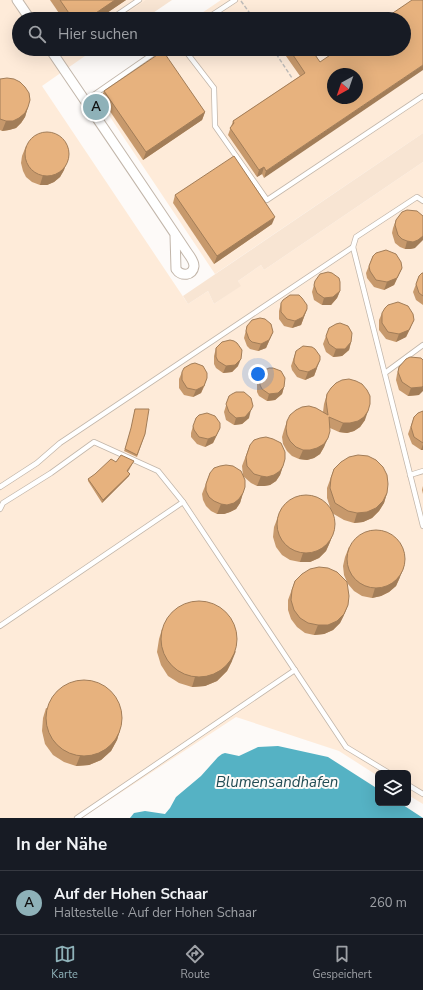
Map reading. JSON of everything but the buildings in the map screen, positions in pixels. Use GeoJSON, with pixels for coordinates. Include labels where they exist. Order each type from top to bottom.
{"type":"FeatureCollection","features":[{"type":"Feature","properties":{"kind":"street"},"geometry":{"type":"LineString","coordinates":[[17,0],[25,12]]}},
{"type":"Feature","properties":{"kind":"street"},"geometry":{"type":"LineString","coordinates":[[55,56],[175,235]]}},
{"type":"Feature","properties":{"kind":"lane"},"geometry":{"type":"LineString","coordinates":[[121,12],[139,0]]}},
{"type":"Feature","properties":{"kind":"lane"},"geometry":{"type":"LineString","coordinates":[[217,12],[235,0]]}},
{"type":"Feature","properties":{"kind":"lane"},"geometry":{"type":"LineString","coordinates":[[85,101],[150,56]]}},
{"type":"Feature","properties":{"kind":"lane"},"geometry":{"type":"LineString","coordinates":[[189,56],[214,88],[215,126],[267,200],[423,96]]}},
{"type":"Feature","properties":{"kind":"lane"},"geometry":{"type":"LineString","coordinates":[[423,201],[417,197],[356,238],[353,246],[423,526]]}},
{"type":"Feature","properties":{"kind":"lane"},"geometry":{"type":"LineString","coordinates":[[0,487],[37,463],[60,442],[353,246]]}},
{"type":"Feature","properties":{"kind":"lane"},"geometry":{"type":"LineString","coordinates":[[385,373],[423,345]]}},
{"type":"Feature","properties":{"kind":"lane"},"geometry":{"type":"LineString","coordinates":[[0,509],[3,503],[8,499],[51,473],[94,442],[158,471],[183,502],[346,747],[384,770]]}},
{"type":"Feature","properties":{"kind":"lane"},"geometry":{"type":"LineString","coordinates":[[410,475],[423,471]]}},
{"type":"Feature","properties":{"kind":"lane"},"geometry":{"type":"LineString","coordinates":[[0,626],[183,502]]}},
{"type":"Feature","properties":{"kind":"lane"},"geometry":{"type":"LineString","coordinates":[[78,818],[295,670]]}},
{"type":"Feature","properties":{"kind":"lane"},"geometry":{"type":"LineString","coordinates":[[411,787],[423,794]]}},
{"type":"Feature","properties":{"kind":"path"},"geometry":{"type":"LineString","coordinates":[[240,0],[249,12]]}},
{"type":"Feature","properties":{"kind":"path"},"geometry":{"type":"LineString","coordinates":[[278,56],[292,78]]}},
{"type":"Feature","properties":{"kind":"shaded area"},"geometry":{"type":"Polygon","coordinates":[[[0,0],[164,0],[147,12],[12,12],[12,56],[85,56],[42,86],[188,304],[208,291],[214,304],[240,286],[238,281],[261,265],[264,270],[423,162],[423,804],[411,797],[411,770],[375,770],[375,774],[339,751],[236,717],[82,818],[0,818],[0,0]]]}},
{"type":"Feature","properties":{"kind":"shaded area"},"geometry":{"type":"Polygon","coordinates":[[[146,0],[172,0],[154,12],[128,12],[146,0]]]}},
{"type":"Feature","properties":{"kind":"shaded area"},"geometry":{"type":"Polygon","coordinates":[[[221,0],[423,0],[423,133],[215,274],[98,99],[160,56],[411,56],[411,12],[203,12],[221,0]]]}},
{"type":"Feature","properties":{"kind":"shaded area"},"geometry":{"type":"Polygon","coordinates":[[[423,133],[423,162],[264,270],[261,265],[238,281],[241,286],[214,304],[208,291],[188,304],[183,296],[423,133]]]}},
{"type":"Feature","properties":{"kind":"water","name":"Blumensandhafen"},"geometry":{"type":"Polygon","coordinates":[[[278,746],[328,757],[375,787],[375,806],[405,806],[423,818],[130,818],[134,813],[145,811],[165,814],[176,797],[201,776],[222,754],[225,753],[239,756],[258,747],[278,746]]]}},
{"type":"Feature","properties":{"kind":"place","name":"Auf der Hohen Schaar"},"geometry":{"type":"Point","coordinates":[96,107]}}]}
